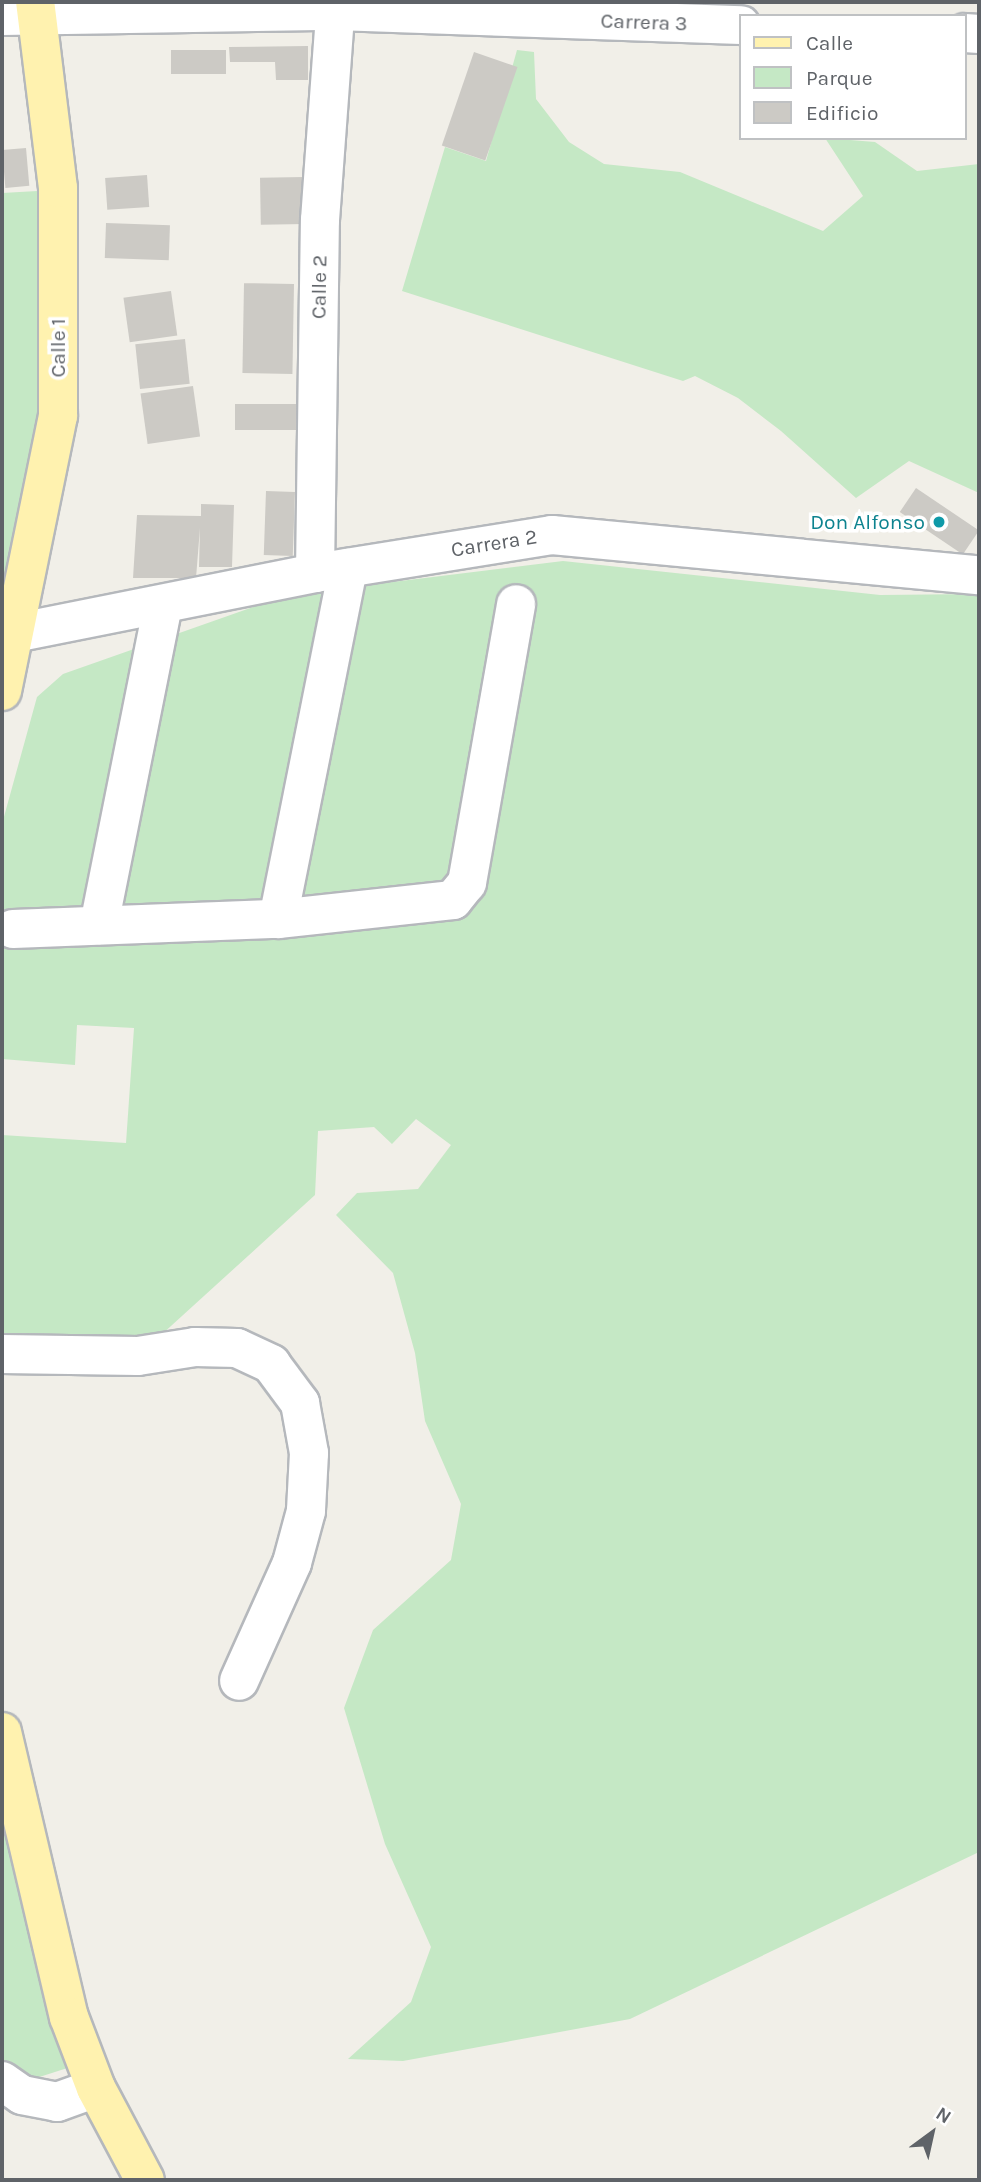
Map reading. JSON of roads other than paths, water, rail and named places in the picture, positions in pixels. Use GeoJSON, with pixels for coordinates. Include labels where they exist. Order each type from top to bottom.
{"type":"FeatureCollection","features":[{"type":"Feature","properties":{"kind":"main road","name":"Calle 1"},"geometry":{"type":"LineString","coordinates":[[2,691],[58,416],[58,188],[25,12]]}},
{"type":"Feature","properties":{"kind":"main road"},"geometry":{"type":"LineString","coordinates":[[2,1732],[69,2017],[96,2088],[145,2180]]}},
{"type":"Feature","properties":{"kind":"street","name":"Carrera 3"},"geometry":{"type":"LineString","coordinates":[[25,12],[336,7],[740,25]]}},
{"type":"Feature","properties":{"kind":"street","name":"Calle 2"},"geometry":{"type":"LineString","coordinates":[[278,919],[332,571],[320,220],[336,7]]}},
{"type":"Feature","properties":{"kind":"street","name":"Carrera 2"},"geometry":{"type":"LineString","coordinates":[[15,633],[332,571],[552,535],[979,575]]}},
{"type":"Feature","properties":{"kind":"street"},"geometry":{"type":"LineString","coordinates":[[13,929],[278,919],[435,905],[453,900],[467,883],[516,604]]}},
{"type":"Feature","properties":{"kind":"street"},"geometry":{"type":"LineString","coordinates":[[99,925],[163,606]]}},
{"type":"Feature","properties":{"kind":"street"},"geometry":{"type":"LineString","coordinates":[[2,1354],[138,1356],[195,1347],[237,1348],[271,1364],[300,1403],[309,1453],[306,1511],[292,1563],[239,1681]]}},
{"type":"Feature","properties":{"kind":"street"},"geometry":{"type":"LineString","coordinates":[[2,2081],[22,2095],[57,2102],[96,2088]]}},
{"type":"Feature","properties":{"kind":"place","name":"Don Alfonso"},"geometry":{"type":"Point","coordinates":[939,522]}}]}
